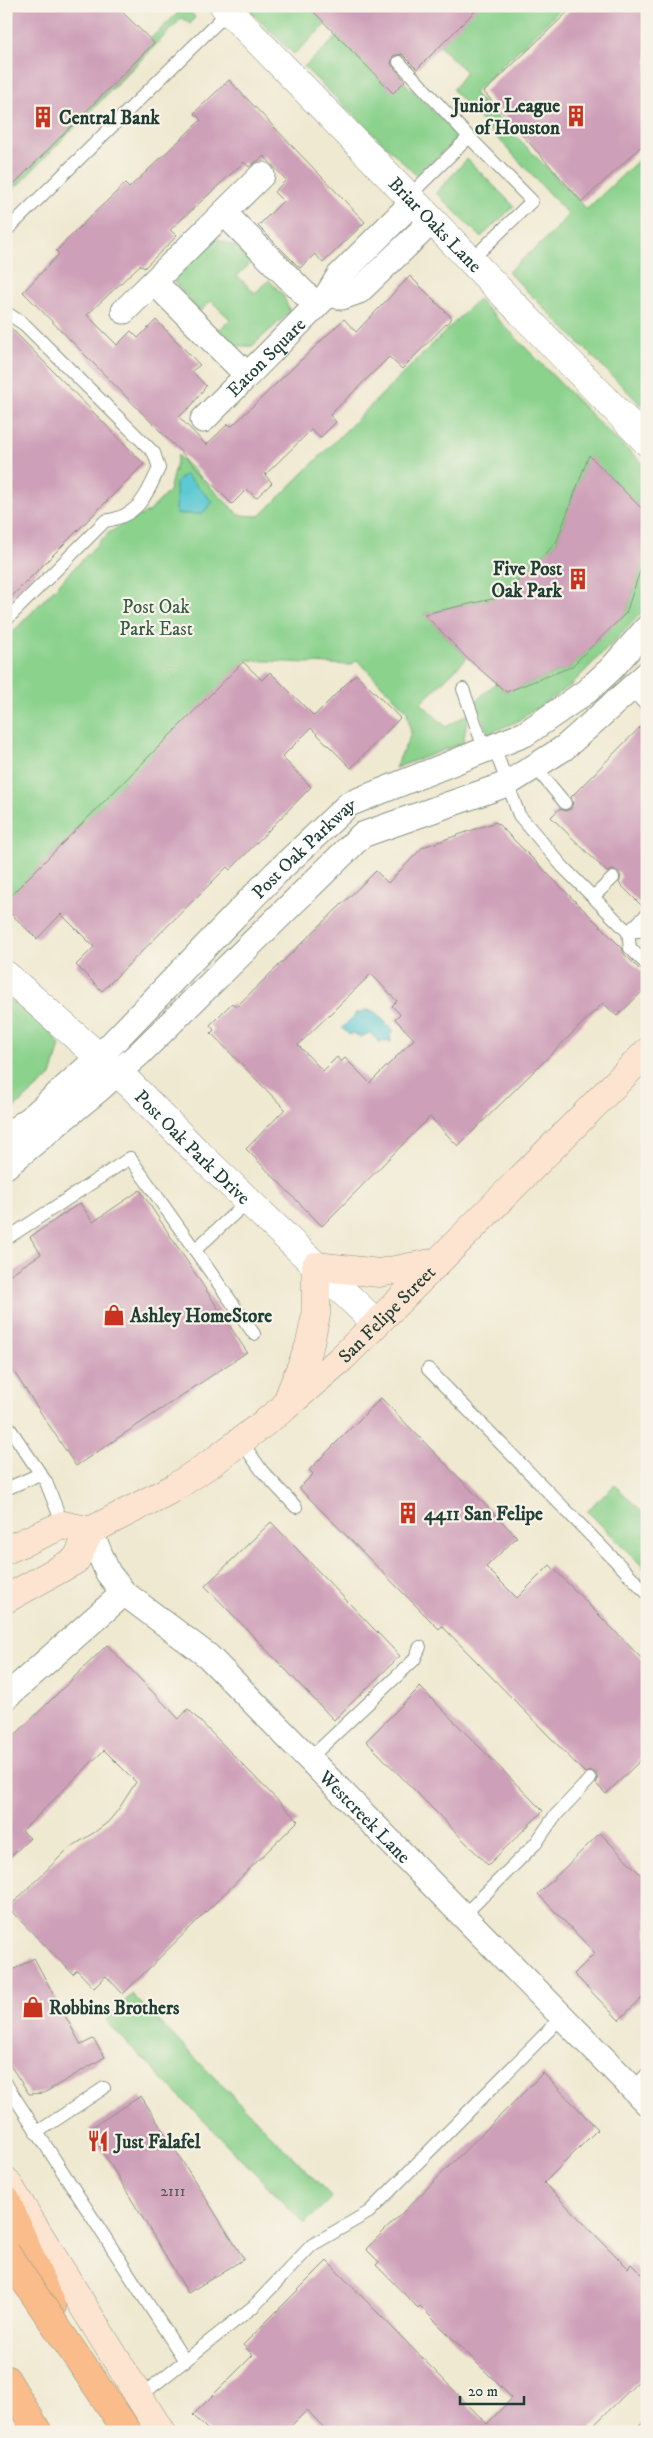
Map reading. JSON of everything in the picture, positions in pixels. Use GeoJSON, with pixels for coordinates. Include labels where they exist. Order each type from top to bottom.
{"type":"FeatureCollection","features":[{"type":"Feature","properties":{"kind":"highway"},"geometry":{"type":"LineString","coordinates":[[6,2200],[58,2323],[115,2432]]}},
{"type":"Feature","properties":{"kind":"highway"},"geometry":{"type":"LineString","coordinates":[[6,2253],[128,2432]]}},
{"type":"Feature","properties":{"kind":"highway"},"geometry":{"type":"LineString","coordinates":[[6,2380],[38,2432]]}},
{"type":"Feature","properties":{"kind":"main road","name":"San Felipe Street"},"geometry":{"type":"LineString","coordinates":[[90,1531],[172,1489],[241,1441],[285,1407],[342,1358],[375,1322],[647,1052]]}},
{"type":"Feature","properties":{"kind":"main road"},"geometry":{"type":"LineString","coordinates":[[285,1407],[309,1347],[316,1315],[316,1266],[379,1273],[437,1262]]}},
{"type":"Feature","properties":{"kind":"main road"},"geometry":{"type":"LineString","coordinates":[[6,1550],[63,1525],[90,1531],[76,1560],[6,1599]]}},
{"type":"Feature","properties":{"kind":"main road"},"geometry":{"type":"LineString","coordinates":[[6,2181],[161,2432]]}},
{"type":"Feature","properties":{"kind":"street","name":"Briar Oaks Lane"},"geometry":{"type":"LineString","coordinates":[[226,9],[647,442]]}},
{"type":"Feature","properties":{"kind":"street"},"geometry":{"type":"LineString","coordinates":[[124,311],[262,175]]}},
{"type":"Feature","properties":{"kind":"street","name":"Eaton Square"},"geometry":{"type":"LineString","coordinates":[[203,420],[322,300],[339,276],[418,207]]}},
{"type":"Feature","properties":{"kind":"street"},"geometry":{"type":"LineString","coordinates":[[224,213],[322,300]]}},
{"type":"Feature","properties":{"kind":"street"},"geometry":{"type":"LineString","coordinates":[[154,282],[247,375]]}},
{"type":"Feature","properties":{"kind":"street","name":"Post Oak Parkway"},"geometry":{"type":"LineString","coordinates":[[6,1136],[108,1064],[276,873],[349,804],[525,734],[587,691],[612,668],[647,628]]}},
{"type":"Feature","properties":{"kind":"street","name":"Post Oak Parkway"},"geometry":{"type":"LineString","coordinates":[[6,1166],[108,1064],[362,835],[507,784],[564,748],[641,690]]}},
{"type":"Feature","properties":{"kind":"street","name":"Post Oak Park Drive"},"geometry":{"type":"LineString","coordinates":[[6,975],[108,1064],[375,1322]]}},
{"type":"Feature","properties":{"kind":"street","name":"Westcreek Lane"},"geometry":{"type":"LineString","coordinates":[[90,1531],[108,1573],[124,1592],[208,1656],[562,2017],[642,2088]]}},
{"type":"Feature","properties":{"kind":"street"},"geometry":{"type":"LineString","coordinates":[[6,1697],[124,1592]]}},
{"type":"Feature","properties":{"kind":"lane"},"geometry":{"type":"LineString","coordinates":[[6,231],[226,9]]}},
{"type":"Feature","properties":{"kind":"lane"},"geometry":{"type":"LineString","coordinates":[[399,62],[532,201],[470,261]]}},
{"type":"Feature","properties":{"kind":"lane"},"geometry":{"type":"LineString","coordinates":[[418,207],[469,137]]}},
{"type":"Feature","properties":{"kind":"lane"},"geometry":{"type":"LineString","coordinates":[[6,316],[10,314],[46,345],[154,453],[159,468],[148,494],[134,509],[124,518],[105,521],[6,620]]}},
{"type":"Feature","properties":{"kind":"lane"},"geometry":{"type":"LineString","coordinates":[[463,688],[489,749],[507,784],[519,815],[564,867],[628,932],[630,948],[647,965]]}},
{"type":"Feature","properties":{"kind":"lane"},"geometry":{"type":"LineString","coordinates":[[535,767],[565,803]]}},
{"type":"Feature","properties":{"kind":"lane"},"geometry":{"type":"LineString","coordinates":[[593,897],[613,878]]}},
{"type":"Feature","properties":{"kind":"lane"},"geometry":{"type":"LineString","coordinates":[[628,932],[647,914]]}},
{"type":"Feature","properties":{"kind":"lane"},"geometry":{"type":"LineString","coordinates":[[628,932],[647,930]]}},
{"type":"Feature","properties":{"kind":"lane"},"geometry":{"type":"LineString","coordinates":[[6,1240],[130,1158],[254,1334]]}},
{"type":"Feature","properties":{"kind":"lane"},"geometry":{"type":"LineString","coordinates":[[195,1250],[248,1201]]}},
{"type":"Feature","properties":{"kind":"lane"},"geometry":{"type":"LineString","coordinates":[[428,1369],[647,1593]]}},
{"type":"Feature","properties":{"kind":"lane"},"geometry":{"type":"LineString","coordinates":[[6,1423],[40,1474],[63,1525]]}},
{"type":"Feature","properties":{"kind":"lane"},"geometry":{"type":"LineString","coordinates":[[241,1441],[262,1471],[296,1507]]}},
{"type":"Feature","properties":{"kind":"lane"},"geometry":{"type":"LineString","coordinates":[[6,1489],[40,1474]]}},
{"type":"Feature","properties":{"kind":"lane"},"geometry":{"type":"LineString","coordinates":[[309,1759],[414,1660],[420,1646]]}},
{"type":"Feature","properties":{"kind":"lane"},"geometry":{"type":"LineString","coordinates":[[463,1916],[536,1843],[554,1817],[590,1779]]}},
{"type":"Feature","properties":{"kind":"lane"},"geometry":{"type":"LineString","coordinates":[[139,2397],[254,2306],[312,2245],[368,2212],[562,2017]]}},
{"type":"Feature","properties":{"kind":"lane"},"geometry":{"type":"LineString","coordinates":[[6,2084],[185,2361]]}},
{"type":"Feature","properties":{"kind":"lane"},"geometry":{"type":"LineString","coordinates":[[36,2133],[104,2088]]}},
{"type":"Feature","properties":{"kind":"lane"},"geometry":{"type":"LineString","coordinates":[[642,2432],[647,2427]]}},
{"type":"Feature","properties":{"kind":"green space"},"geometry":{"type":"Polygon","coordinates":[[[172,6],[185,6],[195,17],[190,24],[182,18],[6,197],[6,192],[153,43],[150,39],[178,13],[172,6]]]}},
{"type":"Feature","properties":{"kind":"green space"},"geometry":{"type":"Polygon","coordinates":[[[244,6],[308,6],[326,24],[294,54],[244,6]]]}},
{"type":"Feature","properties":{"kind":"green space"},"geometry":{"type":"Polygon","coordinates":[[[462,6],[564,6],[474,93],[587,209],[647,152],[647,411],[508,272],[554,232],[568,214],[453,90],[466,72],[430,37],[462,6]]]}},
{"type":"Feature","properties":{"kind":"green space"},"geometry":{"type":"Polygon","coordinates":[[[338,36],[393,92],[404,82],[459,137],[417,176],[304,67],[338,36]]]}},
{"type":"Feature","properties":{"kind":"green space"},"geometry":{"type":"Polygon","coordinates":[[[467,159],[514,206],[481,237],[436,193],[467,159]]]}},
{"type":"Feature","properties":{"kind":"green space"},"geometry":{"type":"Polygon","coordinates":[[[215,238],[234,246],[252,262],[237,276],[255,293],[269,280],[283,295],[290,312],[252,346],[232,346],[218,331],[230,319],[211,301],[199,312],[174,282],[186,262],[215,238]]]}},
{"type":"Feature","properties":{"kind":"green space","name":"Post Oak Park East"},"geometry":{"type":"Polygon","coordinates":[[[478,299],[612,436],[647,467],[647,514],[589,456],[556,543],[501,597],[424,614],[467,658],[421,703],[446,727],[468,714],[463,743],[395,768],[411,734],[407,711],[357,660],[351,665],[247,660],[6,900],[6,639],[107,534],[128,521],[149,512],[169,491],[178,455],[239,515],[260,516],[478,299]]]}},
{"type":"Feature","properties":{"kind":"green space"},"geometry":{"type":"Polygon","coordinates":[[[647,550],[647,608],[570,686],[516,722],[488,734],[476,701],[496,683],[506,692],[571,667],[626,613],[647,550]]]}},
{"type":"Feature","properties":{"kind":"green space"},"geometry":{"type":"Polygon","coordinates":[[[6,997],[48,1029],[60,1046],[51,1076],[6,1115],[6,997]]]}},
{"type":"Feature","properties":{"kind":"green space"},"geometry":{"type":"Polygon","coordinates":[[[615,1485],[647,1517],[647,1571],[587,1511],[615,1485]]]}},
{"type":"Feature","properties":{"kind":"green space"},"geometry":{"type":"Polygon","coordinates":[[[132,1994],[332,2197],[305,2224],[106,2021],[132,1994]]]}},
{"type":"Feature","properties":{"kind":"water"},"geometry":{"type":"Polygon","coordinates":[[[185,474],[213,502],[202,514],[176,514],[176,482],[185,474]]]}},
{"type":"Feature","properties":{"kind":"water"},"geometry":{"type":"Polygon","coordinates":[[[367,1010],[375,1012],[394,1031],[390,1035],[391,1042],[384,1041],[381,1044],[370,1033],[360,1037],[352,1033],[349,1035],[342,1028],[358,1012],[367,1010]]]}},
{"type":"Feature","properties":{"kind":"building","name":"Central Bank"},"geometry":{"type":"Polygon","coordinates":[[[6,6],[116,6],[154,43],[6,192],[6,6]]]}},
{"type":"Feature","properties":{"kind":"building"},"geometry":{"type":"Polygon","coordinates":[[[308,6],[480,6],[417,69],[402,54],[393,56],[391,64],[405,81],[393,93],[308,6]]]}},
{"type":"Feature","properties":{"kind":"building","name":"Junior League of Houston"},"geometry":{"type":"Polygon","coordinates":[[[574,6],[647,6],[647,141],[582,202],[484,92],[574,6]]]}},
{"type":"Feature","properties":{"kind":"building"},"geometry":{"type":"Polygon","coordinates":[[[229,80],[365,222],[323,263],[315,254],[300,268],[258,226],[283,201],[274,192],[286,180],[264,156],[249,167],[244,162],[170,230],[177,236],[144,268],[140,265],[87,315],[117,345],[131,331],[138,338],[156,320],[200,365],[192,371],[206,386],[192,405],[179,417],[206,445],[228,424],[232,426],[344,319],[356,332],[410,276],[452,318],[402,369],[389,357],[330,415],[336,422],[320,438],[311,430],[265,475],[272,483],[256,498],[247,489],[232,504],[23,292],[59,254],[56,251],[89,218],[125,184],[129,188],[201,120],[194,113],[229,80]]]}},
{"type":"Feature","properties":{"kind":"building"},"geometry":{"type":"Polygon","coordinates":[[[6,323],[144,464],[6,602],[6,323]]]}},
{"type":"Feature","properties":{"kind":"building","name":"Five Post Oak Park"},"geometry":{"type":"Polygon","coordinates":[[[589,455],[647,514],[647,550],[626,613],[571,667],[506,692],[467,658],[424,614],[501,597],[556,543],[589,455]]]}},
{"type":"Feature","properties":{"kind":"building"},"geometry":{"type":"Polygon","coordinates":[[[243,662],[262,680],[270,672],[314,716],[356,674],[400,718],[351,768],[311,728],[282,757],[311,787],[230,870],[227,867],[102,991],[76,965],[94,947],[61,914],[37,939],[6,909],[6,900],[243,662]]]}},
{"type":"Feature","properties":{"kind":"building"},"geometry":{"type":"Polygon","coordinates":[[[647,720],[647,906],[643,907],[619,883],[621,877],[619,872],[612,870],[607,872],[551,817],[559,809],[566,811],[571,809],[573,802],[571,797],[647,720]]]}},
{"type":"Feature","properties":{"kind":"building"},"geometry":{"type":"Polygon","coordinates":[[[496,822],[622,948],[624,954],[641,971],[647,973],[647,987],[617,1016],[603,1003],[458,1146],[430,1117],[322,1226],[246,1149],[285,1109],[211,1033],[214,1030],[210,1025],[232,1003],[236,1007],[376,871],[388,883],[423,847],[496,822]],[[371,974],[298,1045],[323,1071],[337,1057],[341,1062],[345,1058],[370,1083],[414,1039],[395,1019],[400,1014],[392,1006],[397,1001],[371,974]]]}},
{"type":"Feature","properties":{"kind":"building","name":"Ashley HomeStore"},"geometry":{"type":"Polygon","coordinates":[[[140,1190],[247,1352],[76,1466],[6,1360],[6,1277],[41,1254],[30,1237],[80,1203],[93,1222],[140,1190]]]}},
{"type":"Feature","properties":{"kind":"building"},"geometry":{"type":"Polygon","coordinates":[[[381,1398],[517,1537],[486,1567],[517,1598],[550,1565],[647,1664],[647,1754],[606,1794],[596,1784],[598,1780],[596,1773],[591,1771],[585,1773],[442,1626],[439,1629],[299,1488],[313,1474],[309,1470],[381,1398]]]}},
{"type":"Feature","properties":{"kind":"building"},"geometry":{"type":"Polygon","coordinates":[[[271,1522],[400,1656],[334,1720],[205,1586],[271,1522]]]}},
{"type":"Feature","properties":{"kind":"building"},"geometry":{"type":"Polygon","coordinates":[[[107,1645],[179,1719],[188,1709],[298,1821],[123,1994],[106,1976],[94,1988],[77,1970],[73,1974],[8,1908],[68,1849],[108,1822],[136,1782],[104,1750],[22,1831],[30,1838],[6,1861],[6,1744],[107,1645]]]}},
{"type":"Feature","properties":{"kind":"building"},"geometry":{"type":"Polygon","coordinates":[[[420,1687],[543,1811],[488,1865],[366,1741],[420,1687]]]}},
{"type":"Feature","properties":{"kind":"building"},"geometry":{"type":"Polygon","coordinates":[[[600,1833],[647,1881],[647,1993],[619,2020],[574,1974],[595,1953],[538,1894],[600,1833]]]}},
{"type":"Feature","properties":{"kind":"building","name":"Robbins Brothers"},"geometry":{"type":"Polygon","coordinates":[[[34,1958],[81,2045],[93,2039],[105,2057],[44,2093],[29,2094],[6,2059],[6,1974],[34,1958]]]}},
{"type":"Feature","properties":{"kind":"building"},"geometry":{"type":"Polygon","coordinates":[[[543,2073],[598,2129],[544,2183],[628,2268],[631,2264],[647,2280],[647,2373],[587,2432],[328,2432],[307,2410],[285,2432],[210,2432],[193,2415],[253,2355],[243,2345],[327,2261],[487,2424],[512,2398],[420,2306],[418,2308],[376,2265],[379,2262],[366,2249],[543,2073]]]}},
{"type":"Feature","properties":{"kind":"building"},"geometry":{"type":"Polygon","coordinates":[[[141,2096],[244,2259],[188,2293],[89,2129],[141,2096]]]}},
{"type":"Feature","properties":{"kind":"place","name":"Junior League of Houston"},"geometry":{"type":"Point","coordinates":[576,116]}},
{"type":"Feature","properties":{"kind":"place","name":"Central Bank"},"geometry":{"type":"Point","coordinates":[43,117]}},
{"type":"Feature","properties":{"kind":"place","name":"Five Post Oak Park"},"geometry":{"type":"Point","coordinates":[578,579]}},
{"type":"Feature","properties":{"kind":"place","name":"Ashley HomeStore"},"geometry":{"type":"Point","coordinates":[114,1315]}},
{"type":"Feature","properties":{"kind":"place","name":"4411 San Felipe"},"geometry":{"type":"Point","coordinates":[408,1513]}},
{"type":"Feature","properties":{"kind":"place","name":"Robbins Brothers"},"geometry":{"type":"Point","coordinates":[33,2007]}},
{"type":"Feature","properties":{"kind":"place","name":"Just Falafel"},"geometry":{"type":"Point","coordinates":[98,2141]}}]}
